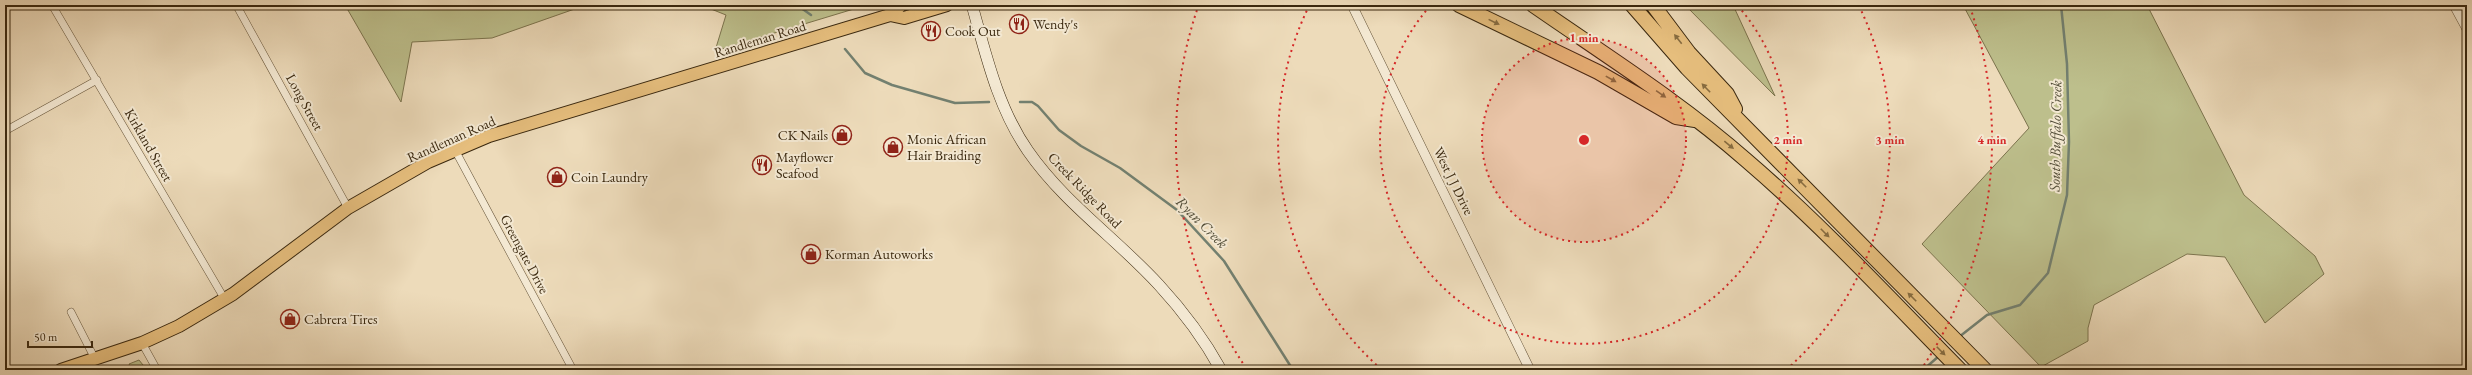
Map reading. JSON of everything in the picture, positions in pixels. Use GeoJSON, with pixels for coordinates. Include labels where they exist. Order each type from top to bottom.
{"type":"FeatureCollection","features":[{"type":"Feature","properties":{"kind":"highway"},"geometry":{"type":"LineString","coordinates":[[1459,5],[1598,72],[1676,117],[1699,120]]}},
{"type":"Feature","properties":{"kind":"highway"},"geometry":{"type":"LineString","coordinates":[[1533,5],[1699,120],[1785,194],[1958,368]]}},
{"type":"Feature","properties":{"kind":"highway"},"geometry":{"type":"LineString","coordinates":[[1632,5],[1687,68],[1743,126],[1985,370]]}},
{"type":"Feature","properties":{"kind":"highway"},"geometry":{"type":"LineString","coordinates":[[1653,5],[1689,53],[1727,94],[1743,126]]}},
{"type":"Feature","properties":{"kind":"main road","name":"Randleman Road"},"geometry":{"type":"LineString","coordinates":[[61,370],[94,357],[142,343],[178,326],[224,298],[348,208],[422,166],[454,150],[494,134],[890,15],[901,5]]}},
{"type":"Feature","properties":{"kind":"main road","name":"Randleman Road"},"geometry":{"type":"LineString","coordinates":[[890,15],[904,18],[947,5]]}},
{"type":"Feature","properties":{"kind":"main road","name":"Creek Ridge Road"},"geometry":{"type":"LineString","coordinates":[[972,5],[996,87],[1008,116],[1027,150],[1074,204],[1159,285],[1198,332],[1221,370]]}},
{"type":"Feature","properties":{"kind":"street","name":"Kirkland Street"},"geometry":{"type":"LineString","coordinates":[[52,5],[224,298]]}},
{"type":"Feature","properties":{"kind":"street","name":"West J J Drive"},"geometry":{"type":"LineString","coordinates":[[1352,5],[1530,370]]}},
{"type":"Feature","properties":{"kind":"street"},"geometry":{"type":"LineString","coordinates":[[2454,5],[2467,29]]}},
{"type":"Feature","properties":{"kind":"street","name":"Long Street"},"geometry":{"type":"LineString","coordinates":[[238,8],[348,208]]}},
{"type":"Feature","properties":{"kind":"street"},"geometry":{"type":"LineString","coordinates":[[5,131],[97,80]]}},
{"type":"Feature","properties":{"kind":"street","name":"Greengate Drive"},"geometry":{"type":"LineString","coordinates":[[454,150],[573,370]]}},
{"type":"Feature","properties":{"kind":"street"},"geometry":{"type":"LineString","coordinates":[[70,312],[94,357]]}},
{"type":"Feature","properties":{"kind":"street"},"geometry":{"type":"LineString","coordinates":[[142,343],[157,370]]}},
{"type":"Feature","properties":{"kind":"green space"},"geometry":{"type":"Polygon","coordinates":[[[345,5],[586,5],[492,38],[412,42],[401,102],[345,5]]]}},
{"type":"Feature","properties":{"kind":"green space"},"geometry":{"type":"Polygon","coordinates":[[[701,5],[867,5],[715,51],[726,15],[701,5]]]}},
{"type":"Feature","properties":{"kind":"green space"},"geometry":{"type":"Polygon","coordinates":[[[1685,5],[1733,5],[1775,96],[1685,5]]]}},
{"type":"Feature","properties":{"kind":"green space"},"geometry":{"type":"Polygon","coordinates":[[[1963,5],[2147,5],[2244,195],[2315,256],[2324,274],[2265,323],[2225,257],[2187,254],[2094,305],[2088,328],[2088,341],[2041,367],[1922,244],[2029,128],[1963,5]]]}},
{"type":"Feature","properties":{"kind":"green space"},"geometry":{"type":"Polygon","coordinates":[[[139,360],[147,370],[132,370],[129,364],[139,360]]]}},
{"type":"Feature","properties":{"kind":"waterway","name":"Ryan Creek"},"geometry":{"type":"LineString","coordinates":[[797,5],[811,15]]}},
{"type":"Feature","properties":{"kind":"waterway","name":"South Buffalo Creek"},"geometry":{"type":"LineString","coordinates":[[1959,337],[1987,315],[2020,305],[2048,273],[2067,195],[2069,142],[2067,64],[2061,5]]}},
{"type":"Feature","properties":{"kind":"waterway","name":"Ryan Creek"},"geometry":{"type":"LineString","coordinates":[[845,49],[865,73],[892,85],[955,103],[989,102]]}},
{"type":"Feature","properties":{"kind":"waterway","name":"Ryan Creek"},"geometry":{"type":"LineString","coordinates":[[1020,102],[1032,102],[1038,106],[1059,130],[1081,146],[1120,168],[1177,210],[1224,261],[1293,370]]}},
{"type":"Feature","properties":{"kind":"waterway","name":"South Buffalo Creek"},"geometry":{"type":"LineString","coordinates":[[1923,370],[1939,356]]}},
{"type":"Feature","properties":{"kind":"place","name":"Wendy's"},"geometry":{"type":"Point","coordinates":[1019,24]}},
{"type":"Feature","properties":{"kind":"place","name":"Cook Out"},"geometry":{"type":"Point","coordinates":[931,31]}},
{"type":"Feature","properties":{"kind":"place","name":"CK Nails"},"geometry":{"type":"Point","coordinates":[842,135]}},
{"type":"Feature","properties":{"kind":"place","name":"Monic African Hair Braiding"},"geometry":{"type":"Point","coordinates":[893,147]}},
{"type":"Feature","properties":{"kind":"place","name":"Mayflower Seafood"},"geometry":{"type":"Point","coordinates":[762,165]}},
{"type":"Feature","properties":{"kind":"place","name":"Coin Laundry"},"geometry":{"type":"Point","coordinates":[557,177]}},
{"type":"Feature","properties":{"kind":"place","name":"Korman Autoworks"},"geometry":{"type":"Point","coordinates":[811,254]}},
{"type":"Feature","properties":{"kind":"place","name":"Cabrera Tires"},"geometry":{"type":"Point","coordinates":[290,319]}}]}
